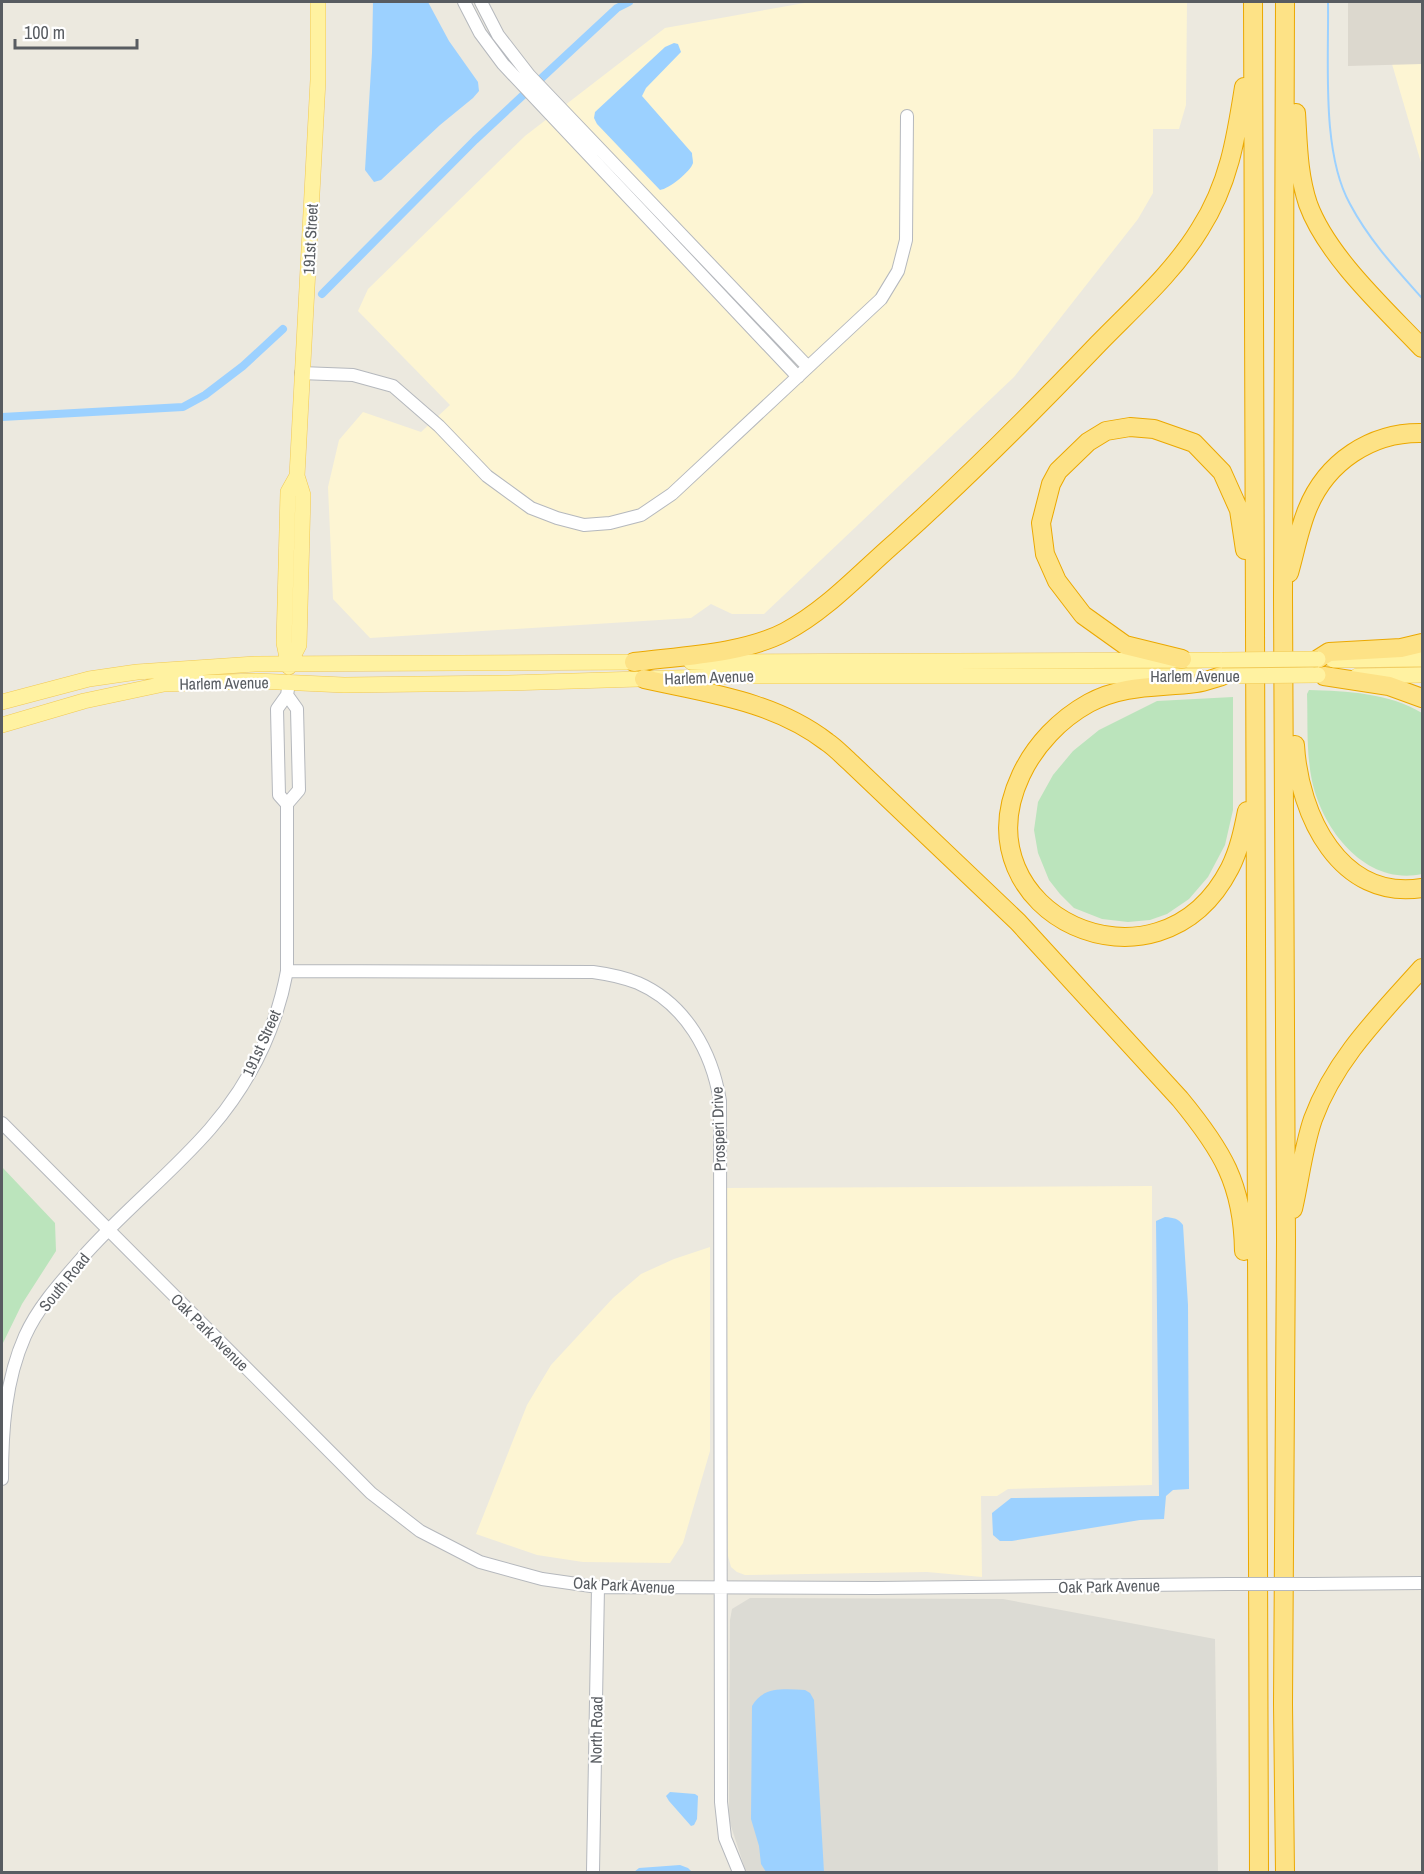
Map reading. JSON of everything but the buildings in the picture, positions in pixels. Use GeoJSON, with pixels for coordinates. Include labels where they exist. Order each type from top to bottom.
{"type":"FeatureCollection","features":[{"type":"Feature","properties":{"kind":"highway"},"geometry":{"type":"LineString","coordinates":[[1253,2],[1259,1872]]}},
{"type":"Feature","properties":{"kind":"highway"},"geometry":{"type":"LineString","coordinates":[[1285,2],[1283,598],[1286,1240],[1283,1692],[1285,1872]]}},
{"type":"Feature","properties":{"kind":"highway"},"geometry":{"type":"LineString","coordinates":[[1291,2],[1298,162],[1308,204],[1316,221],[1341,259],[1422,348]]}},
{"type":"Feature","properties":{"kind":"highway"},"geometry":{"type":"LineString","coordinates":[[634,662],[734,649],[755,644],[783,633],[817,612],[946,496],[1063,381],[1190,245],[1211,210],[1234,151],[1253,29]]}},
{"type":"Feature","properties":{"kind":"highway"},"geometry":{"type":"LineString","coordinates":[[1182,659],[1125,645],[1083,615],[1057,581],[1045,554],[1041,523],[1051,484],[1058,471],[1088,442],[1106,431],[1130,428],[1154,429],[1194,443],[1221,472],[1239,510],[1254,601]]}},
{"type":"Feature","properties":{"kind":"highway"},"geometry":{"type":"LineString","coordinates":[[1283,598],[1304,519],[1313,497],[1328,475],[1343,460],[1369,443],[1398,434],[1422,433]]}},
{"type":"Feature","properties":{"kind":"highway"},"geometry":{"type":"LineString","coordinates":[[1422,643],[1401,648],[1329,652],[1320,670],[1389,686],[1422,698]]}},
{"type":"Feature","properties":{"kind":"highway"},"geometry":{"type":"LineString","coordinates":[[1222,668],[1198,683],[1138,687],[1122,691],[1088,704],[1055,729],[1030,758],[1013,795],[1009,831],[1014,859],[1020,874],[1029,889],[1050,912],[1085,932],[1107,937],[1130,938],[1170,927],[1200,907],[1217,889],[1230,868],[1242,836],[1255,771]]}},
{"type":"Feature","properties":{"kind":"highway"},"geometry":{"type":"LineString","coordinates":[[644,679],[741,699],[805,727],[827,741],[1018,922],[1205,1129],[1228,1167],[1239,1200],[1244,1228],[1248,1478],[1258,1567]]}},
{"type":"Feature","properties":{"kind":"highway"},"geometry":{"type":"LineString","coordinates":[[1285,695],[1293,711],[1296,764],[1303,798],[1326,843],[1348,868],[1371,882],[1394,889],[1422,888]]}},
{"type":"Feature","properties":{"kind":"highway"},"geometry":{"type":"LineString","coordinates":[[1286,1240],[1307,1139],[1329,1082],[1361,1036],[1422,968]]}},
{"type":"Feature","properties":{"kind":"main road","name":"191st Street"},"geometry":{"type":"LineString","coordinates":[[288,689],[289,664],[284,644],[288,492],[297,476],[301,373],[311,244],[318,80],[318,2]]}},
{"type":"Feature","properties":{"kind":"main road","name":"Harlem Avenue"},"geometry":{"type":"LineString","coordinates":[[2,702],[89,679],[137,672],[255,664],[1182,659],[1222,668]]}},
{"type":"Feature","properties":{"kind":"main road","name":"Harlem Avenue"},"geometry":{"type":"LineString","coordinates":[[1320,670],[1422,659]]}},
{"type":"Feature","properties":{"kind":"main road","name":"Harlem Avenue"},"geometry":{"type":"LineString","coordinates":[[2,725],[84,701],[164,684],[288,689],[345,685],[738,676],[1222,668],[1422,675]]}},
{"type":"Feature","properties":{"kind":"street"},"geometry":{"type":"LineString","coordinates":[[464,2],[480,33],[503,64],[547,94],[808,367]]}},
{"type":"Feature","properties":{"kind":"street"},"geometry":{"type":"LineString","coordinates":[[481,2],[538,104],[798,377]]}},
{"type":"Feature","properties":{"kind":"street"},"geometry":{"type":"LineString","coordinates":[[301,373],[353,375],[393,386],[439,426],[487,476],[531,508],[584,525],[610,523],[641,515],[672,494],[881,299],[898,271],[906,240],[907,116]]}},
{"type":"Feature","properties":{"kind":"street","name":"191st Street"},"geometry":{"type":"LineString","coordinates":[[287,804],[279,795],[277,709],[288,689]]}},
{"type":"Feature","properties":{"kind":"street","name":"191st Street"},"geometry":{"type":"LineString","coordinates":[[107,1229],[196,1144],[237,1094],[266,1041],[283,992],[287,971],[287,804],[299,790],[297,709],[288,689]]}},
{"type":"Feature","properties":{"kind":"street","name":"Prosperi Drive"},"geometry":{"type":"LineString","coordinates":[[287,971],[593,972],[617,976],[639,984],[661,997],[695,1032],[707,1053],[716,1076],[720,1101],[722,1821],[725,1838],[739,1872]]}},
{"type":"Feature","properties":{"kind":"street","name":"Oak Park Avenue"},"geometry":{"type":"LineString","coordinates":[[2,1123],[371,1493],[420,1531],[480,1562],[542,1579],[598,1587],[1422,1584]]}},
{"type":"Feature","properties":{"kind":"street","name":"South Road"},"geometry":{"type":"LineString","coordinates":[[2,1479],[4,1416],[12,1373],[25,1336],[46,1300],[107,1229]]}},
{"type":"Feature","properties":{"kind":"street","name":"North Road"},"geometry":{"type":"LineString","coordinates":[[593,1872],[598,1587]]}},
{"type":"Feature","properties":{"kind":"shaded area"},"geometry":{"type":"Polygon","coordinates":[[[810,2],[1187,2],[1186,105],[1179,129],[1153,129],[1153,193],[1138,219],[1014,377],[764,614],[732,614],[711,604],[691,618],[370,638],[333,599],[328,487],[339,440],[363,412],[421,432],[450,405],[358,311],[368,289],[525,136],[665,28],[810,2]]]}},
{"type":"Feature","properties":{"kind":"shaded area"},"geometry":{"type":"Polygon","coordinates":[[[1348,2],[1422,2],[1422,64],[1348,66],[1348,2]]]}},
{"type":"Feature","properties":{"kind":"shaded area"},"geometry":{"type":"Polygon","coordinates":[[[1392,64],[1422,64],[1422,166],[1392,64]]]}},
{"type":"Feature","properties":{"kind":"shaded area"},"geometry":{"type":"Polygon","coordinates":[[[1152,1186],[1152,1485],[1008,1489],[997,1496],[981,1496],[982,1577],[927,1572],[745,1575],[731,1567],[728,1556],[727,1188],[1152,1186]]]}},
{"type":"Feature","properties":{"kind":"shaded area"},"geometry":{"type":"Polygon","coordinates":[[[710,1247],[710,1451],[683,1543],[670,1563],[583,1562],[537,1555],[476,1534],[527,1405],[551,1365],[613,1298],[641,1274],[674,1259],[710,1247]]]}},
{"type":"Feature","properties":{"kind":"shaded area"},"geometry":{"type":"Polygon","coordinates":[[[750,1598],[1003,1599],[1215,1639],[1218,1872],[746,1872],[729,1820],[730,1620],[732,1609],[750,1598]]]}},
{"type":"Feature","properties":{"kind":"green space"},"geometry":{"type":"Polygon","coordinates":[[[1309,690],[1353,692],[1382,697],[1422,713],[1422,874],[1402,876],[1383,872],[1365,863],[1337,836],[1326,818],[1312,781],[1307,726],[1309,690]]]}},
{"type":"Feature","properties":{"kind":"green space"},"geometry":{"type":"Polygon","coordinates":[[[1233,697],[1233,810],[1225,845],[1208,877],[1189,899],[1167,914],[1150,920],[1128,922],[1102,919],[1074,908],[1049,880],[1038,853],[1034,830],[1038,802],[1053,775],[1073,751],[1099,730],[1157,701],[1233,697]]]}},
{"type":"Feature","properties":{"kind":"green space"},"geometry":{"type":"Polygon","coordinates":[[[2,1167],[55,1223],[56,1251],[22,1304],[2,1345],[2,1167]]]}},
{"type":"Feature","properties":{"kind":"water"},"geometry":{"type":"Polygon","coordinates":[[[373,2],[428,2],[449,41],[478,82],[479,91],[381,180],[374,182],[365,170],[373,2]]]}},
{"type":"Feature","properties":{"kind":"water"},"geometry":{"type":"Polygon","coordinates":[[[674,43],[678,44],[681,52],[646,88],[642,96],[692,153],[693,163],[679,179],[660,190],[597,124],[594,118],[595,112],[665,47],[674,43]]]}},
{"type":"Feature","properties":{"kind":"water"},"geometry":{"type":"Polygon","coordinates":[[[1165,1217],[1176,1219],[1183,1225],[1188,1305],[1189,1489],[1173,1490],[1166,1496],[1164,1519],[1140,1520],[1000,1541],[993,1535],[992,1513],[1011,1498],[1159,1496],[1156,1221],[1165,1217]]]}},
{"type":"Feature","properties":{"kind":"water"},"geometry":{"type":"Polygon","coordinates":[[[782,1689],[805,1690],[814,1700],[824,1872],[766,1872],[761,1864],[759,1846],[751,1819],[752,1706],[768,1692],[782,1689]]]}},
{"type":"Feature","properties":{"kind":"water"},"geometry":{"type":"Polygon","coordinates":[[[670,1792],[698,1796],[697,1819],[694,1825],[691,1826],[669,1801],[666,1796],[670,1792]]]}},
{"type":"Feature","properties":{"kind":"water"},"geometry":{"type":"Polygon","coordinates":[[[680,1865],[692,1872],[634,1872],[639,1868],[680,1865]]]}},
{"type":"Feature","properties":{"kind":"waterway"},"geometry":{"type":"LineString","coordinates":[[322,294],[475,140],[617,8],[629,2]]}},
{"type":"Feature","properties":{"kind":"waterway"},"geometry":{"type":"LineString","coordinates":[[1328,2],[1328,106],[1334,159],[1341,183],[1350,204],[1366,230],[1383,254],[1422,298]]}},
{"type":"Feature","properties":{"kind":"waterway"},"geometry":{"type":"LineString","coordinates":[[2,417],[183,407],[205,395],[243,366],[283,329]]}}]}
